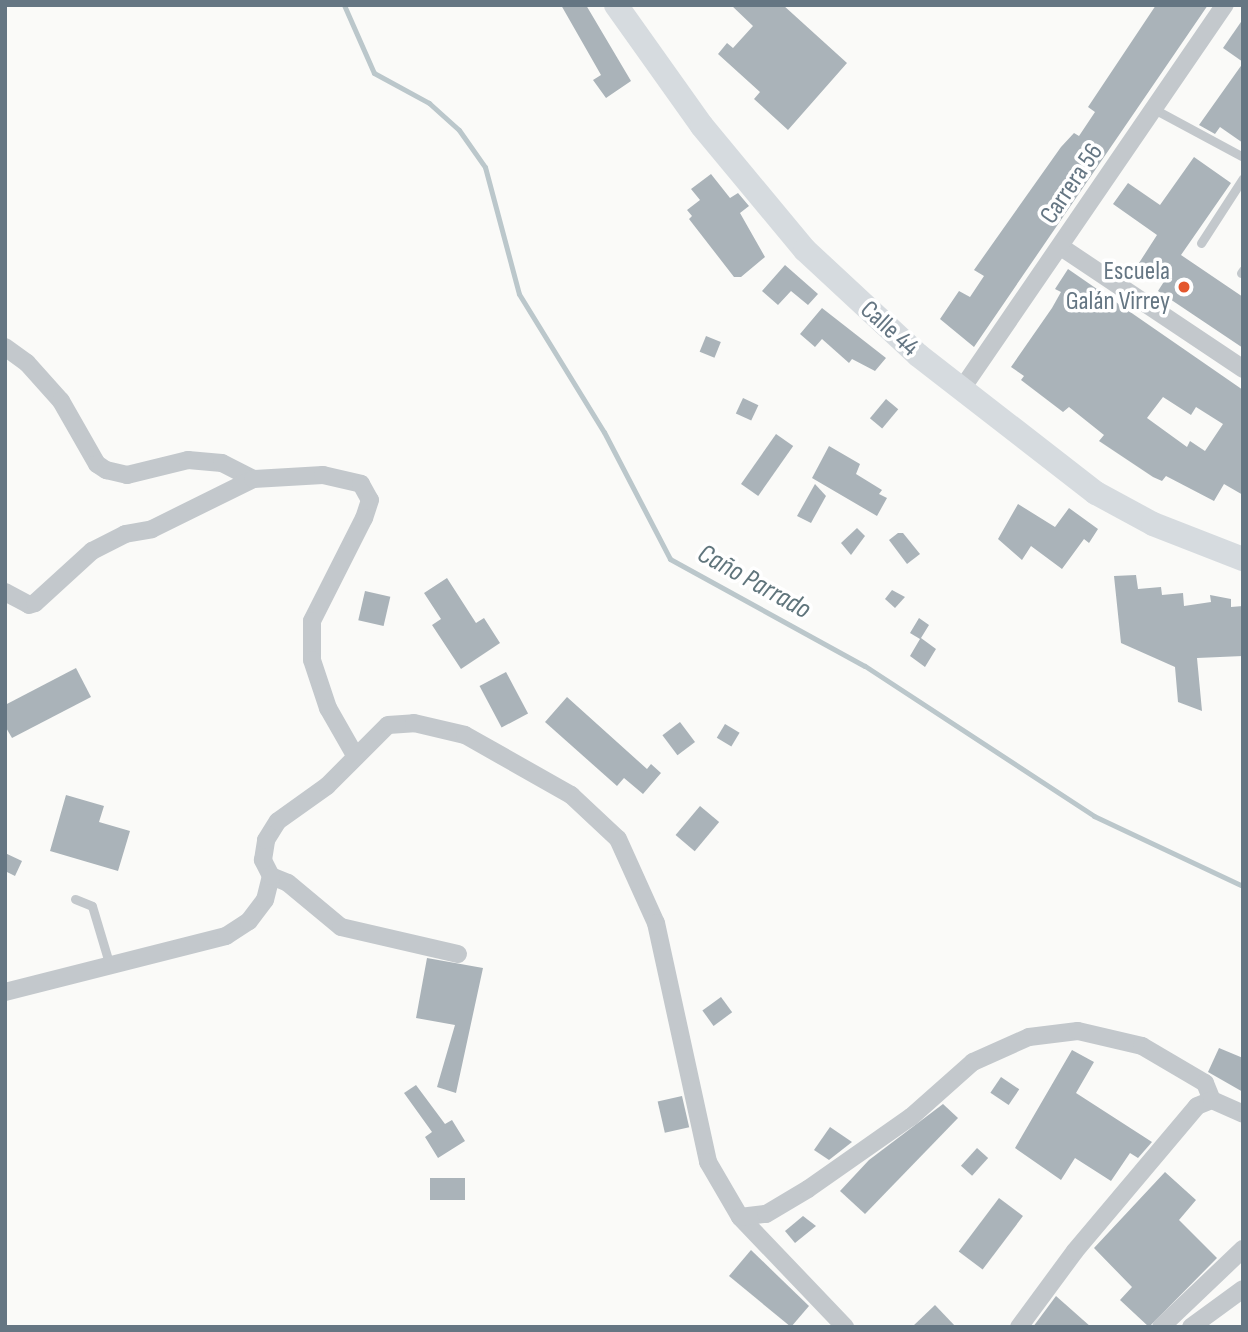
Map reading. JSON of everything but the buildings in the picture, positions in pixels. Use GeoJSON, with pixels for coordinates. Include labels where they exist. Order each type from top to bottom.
{"type":"FeatureCollection","features":[{"type":"Feature","properties":{"kind":"main road","name":"Calle 44"},"geometry":{"type":"LineString","coordinates":[[616,5],[687,107],[805,250],[961,390],[1108,500],[1173,533],[1243,559]]}},
{"type":"Feature","properties":{"kind":"street","name":"Carrera 56"},"geometry":{"type":"LineString","coordinates":[[961,390],[1225,5]]}},
{"type":"Feature","properties":{"kind":"street"},"geometry":{"type":"LineString","coordinates":[[1061,247],[1243,369]]}},
{"type":"Feature","properties":{"kind":"street"},"geometry":{"type":"LineString","coordinates":[[5,348],[27,363],[61,401],[97,464],[106,470],[127,475],[188,460],[222,463],[253,479]]}},
{"type":"Feature","properties":{"kind":"street"},"geometry":{"type":"LineString","coordinates":[[5,592],[29,605],[35,603],[92,551],[125,534],[152,529],[253,479],[273,474],[347,478],[368,491],[363,518],[312,621],[312,660],[328,708],[356,757]]}},
{"type":"Feature","properties":{"kind":"street"},"geometry":{"type":"LineString","coordinates":[[5,992],[226,936],[249,921],[265,900],[271,876],[263,860],[266,840],[278,821],[327,786],[388,725],[414,723],[465,735],[571,795],[618,839],[656,923],[708,1162],[740,1217],[845,1327]]}},
{"type":"Feature","properties":{"kind":"street"},"geometry":{"type":"LineString","coordinates":[[271,876],[288,883],[341,927],[458,954]]}},
{"type":"Feature","properties":{"kind":"street"},"geometry":{"type":"LineString","coordinates":[[740,1217],[766,1214],[808,1189],[911,1117],[973,1062],[1029,1037],[1078,1031],[1142,1046],[1205,1083],[1212,1100],[1243,1114]]}},
{"type":"Feature","properties":{"kind":"street"},"geometry":{"type":"LineString","coordinates":[[1019,1327],[1075,1251],[1197,1106],[1212,1100]]}},
{"type":"Feature","properties":{"kind":"street"},"geometry":{"type":"LineString","coordinates":[[1161,1327],[1243,1249]]}},
{"type":"Feature","properties":{"kind":"street"},"geometry":{"type":"LineString","coordinates":[[1191,1327],[1243,1289]]}},
{"type":"Feature","properties":{"kind":"lane"},"geometry":{"type":"LineString","coordinates":[[1154,109],[1243,157]]}},
{"type":"Feature","properties":{"kind":"lane"},"geometry":{"type":"LineString","coordinates":[[1201,243],[1243,178]]}},
{"type":"Feature","properties":{"kind":"lane"},"geometry":{"type":"LineString","coordinates":[[75,899],[92,906],[110,966]]}},
{"type":"Feature","properties":{"kind":"waterway","name":"Caño Parrado"},"geometry":{"type":"LineString","coordinates":[[344,5],[374,73],[429,103],[459,130],[485,167],[519,294],[604,432],[670,559],[865,666],[1094,816],[1243,886]]}},
{"type":"Feature","properties":{"kind":"place","name":"Escuela Galán Virrey"},"geometry":{"type":"Point","coordinates":[1184,287]}}]}
